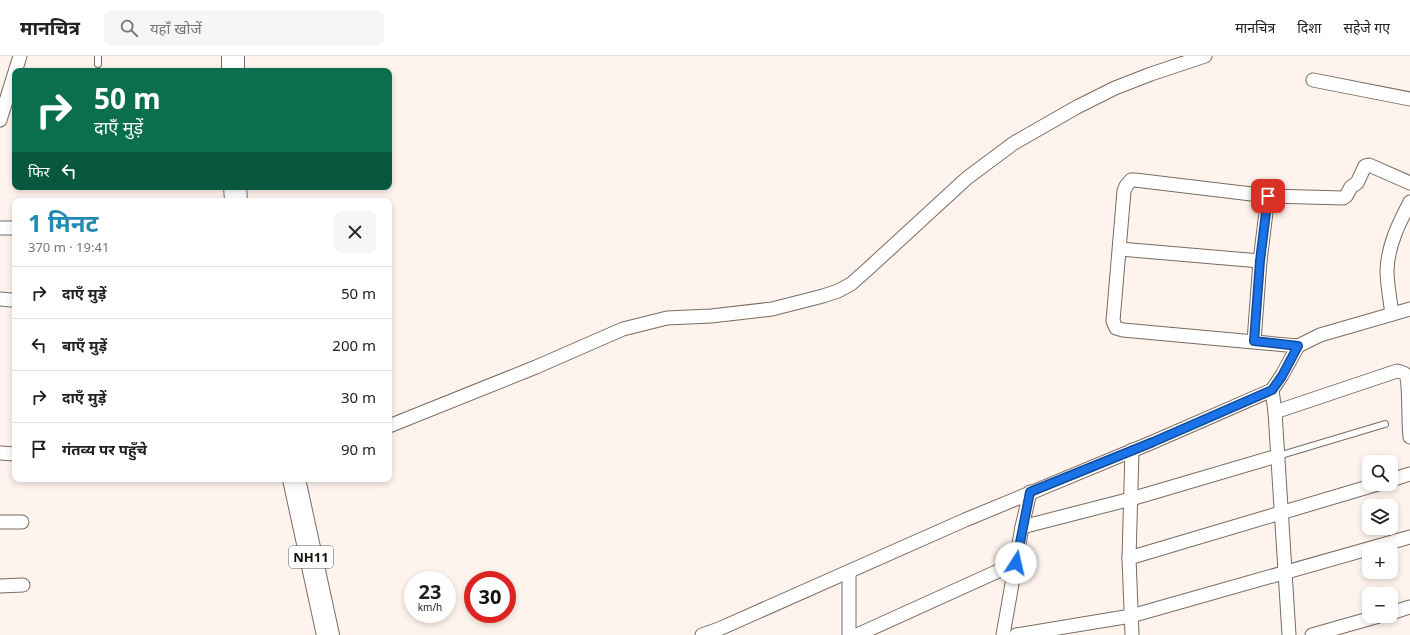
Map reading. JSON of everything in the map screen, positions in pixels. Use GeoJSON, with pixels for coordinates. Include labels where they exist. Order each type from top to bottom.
{"type":"FeatureCollection","features":[{"type":"Feature","properties":{"kind":"highway"},"geometry":{"type":"LineString","coordinates":[[233,56],[233,68]]}},
{"type":"Feature","properties":{"kind":"highway","name":"NH11"},"geometry":{"type":"LineString","coordinates":[[295,482],[328,635]]}},
{"type":"Feature","properties":{"kind":"street"},"geometry":{"type":"LineString","coordinates":[[14,68],[20,56]]}},
{"type":"Feature","properties":{"kind":"street"},"geometry":{"type":"LineString","coordinates":[[392,425],[536,367],[623,329],[667,318],[711,316],[772,308],[838,291],[851,284],[967,178],[1014,143],[1115,88],[1205,56]]}},
{"type":"Feature","properties":{"kind":"street"},"geometry":{"type":"LineString","coordinates":[[0,120],[5,87],[12,73]]}},
{"type":"Feature","properties":{"kind":"street"},"geometry":{"type":"LineString","coordinates":[[1312,80],[1410,99]]}},
{"type":"Feature","properties":{"kind":"street"},"geometry":{"type":"LineString","coordinates":[[1410,183],[1367,165],[1357,183],[1351,187],[1346,196],[1343,198],[1268,196],[1131,180],[1124,191],[1113,320],[1116,328],[1122,330],[1298,346],[1320,335],[1410,309]]}},
{"type":"Feature","properties":{"kind":"street"},"geometry":{"type":"LineString","coordinates":[[1254,341],[1260,261],[1268,196]]}},
{"type":"Feature","properties":{"kind":"street"},"geometry":{"type":"LineString","coordinates":[[1392,314],[1387,270],[1389,257],[1396,229],[1410,202]]}},
{"type":"Feature","properties":{"kind":"street"},"geometry":{"type":"LineString","coordinates":[[0,228],[12,228]]}},
{"type":"Feature","properties":{"kind":"street"},"geometry":{"type":"LineString","coordinates":[[1120,249],[1260,261]]}},
{"type":"Feature","properties":{"kind":"street"},"geometry":{"type":"LineString","coordinates":[[702,635],[719,629],[1030,492],[1272,390],[1282,376],[1298,346]]}},
{"type":"Feature","properties":{"kind":"street"},"geometry":{"type":"LineString","coordinates":[[1275,412],[1398,371],[1406,375],[1408,378],[1410,396],[1410,434]]}},
{"type":"Feature","properties":{"kind":"street"},"geometry":{"type":"LineString","coordinates":[[1272,390],[1275,412],[1280,513],[1289,635]]}},
{"type":"Feature","properties":{"kind":"street"},"geometry":{"type":"LineString","coordinates":[[1132,450],[1129,558],[1132,635]]}},
{"type":"Feature","properties":{"kind":"street"},"geometry":{"type":"LineString","coordinates":[[0,453],[12,454]]}},
{"type":"Feature","properties":{"kind":"street"},"geometry":{"type":"LineString","coordinates":[[1022,527],[1277,456]]}},
{"type":"Feature","properties":{"kind":"street"},"geometry":{"type":"LineString","coordinates":[[1398,478],[1410,474]]}},
{"type":"Feature","properties":{"kind":"street"},"geometry":{"type":"LineString","coordinates":[[1129,558],[1362,489]]}},
{"type":"Feature","properties":{"kind":"street"},"geometry":{"type":"LineString","coordinates":[[1003,635],[1022,527],[1030,492]]}},
{"type":"Feature","properties":{"kind":"street"},"geometry":{"type":"LineString","coordinates":[[0,522],[22,522]]}},
{"type":"Feature","properties":{"kind":"street"},"geometry":{"type":"LineString","coordinates":[[1016,635],[1131,616],[1410,537]]}},
{"type":"Feature","properties":{"kind":"street"},"geometry":{"type":"LineString","coordinates":[[857,635],[1016,563]]}},
{"type":"Feature","properties":{"kind":"street"},"geometry":{"type":"LineString","coordinates":[[849,572],[849,635]]}},
{"type":"Feature","properties":{"kind":"street"},"geometry":{"type":"LineString","coordinates":[[0,586],[22,585]]}},
{"type":"Feature","properties":{"kind":"street"},"geometry":{"type":"LineString","coordinates":[[1398,611],[1410,607]]}},
{"type":"Feature","properties":{"kind":"street"},"geometry":{"type":"LineString","coordinates":[[1312,635],[1362,621]]}},
{"type":"Feature","properties":{"kind":"lane"},"geometry":{"type":"LineString","coordinates":[[98,56],[98,64]]}},
{"type":"Feature","properties":{"kind":"lane"},"geometry":{"type":"LineString","coordinates":[[1277,456],[1385,424]]}},
{"type":"Feature","properties":{"kind":"route"},"geometry":{"type":"LineString","coordinates":[[1016,563],[1030,492],[1153,442],[1272,390],[1282,376],[1298,346],[1254,341],[1260,261],[1268,196]]}}]}
